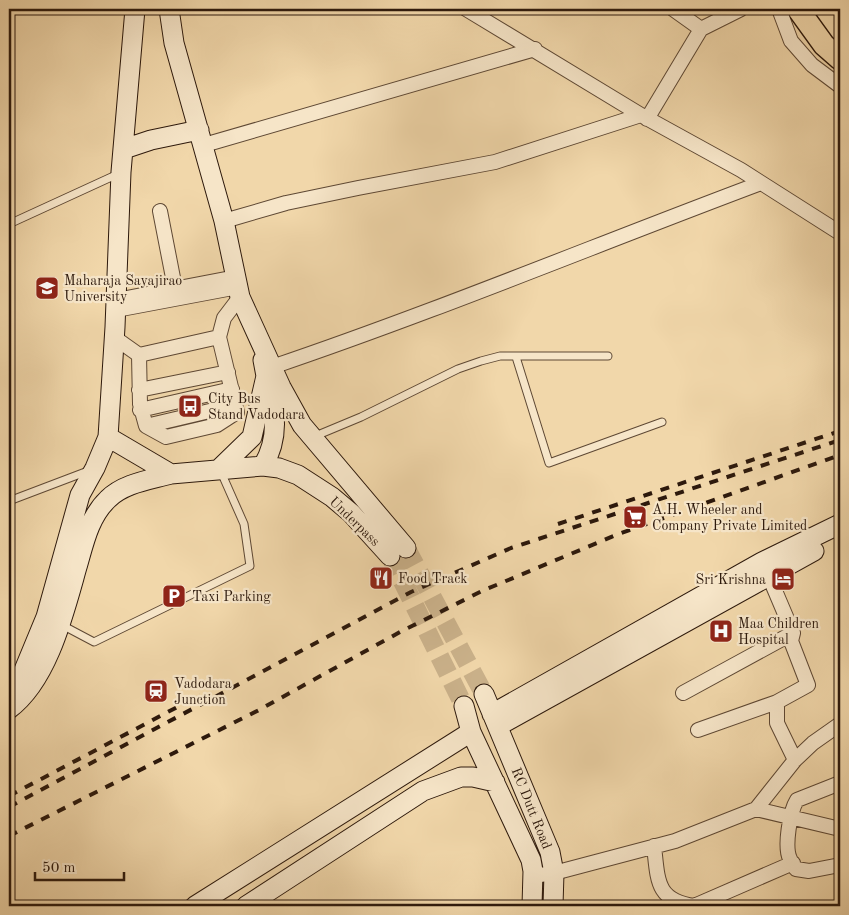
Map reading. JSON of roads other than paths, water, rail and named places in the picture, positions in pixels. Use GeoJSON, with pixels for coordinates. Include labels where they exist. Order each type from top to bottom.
{"type":"FeatureCollection","features":[{"type":"Feature","properties":{"kind":"main road"},"geometry":{"type":"LineString","coordinates":[[9,709],[18,702],[35,682],[53,621],[80,495],[96,468],[108,437],[115,338],[121,172],[135,9]]}},
{"type":"Feature","properties":{"kind":"main road"},"geometry":{"type":"LineString","coordinates":[[169,9],[174,43],[224,221],[238,287],[269,371],[276,413],[276,435],[270,454],[263,466]]}},
{"type":"Feature","properties":{"kind":"main road"},"geometry":{"type":"LineString","coordinates":[[798,9],[824,45],[839,48]]}},
{"type":"Feature","properties":{"kind":"main road"},"geometry":{"type":"LineString","coordinates":[[124,149],[151,140],[201,137]]}},
{"type":"Feature","properties":{"kind":"main road"},"geometry":{"type":"LineString","coordinates":[[219,469],[252,437],[269,371]]}},
{"type":"Feature","properties":{"kind":"main road","name":"Underpass"},"geometry":{"type":"LineString","coordinates":[[53,621],[87,531],[98,510],[109,498],[125,487],[171,474],[263,466],[278,468],[298,475],[332,497],[398,552],[313,437],[302,425],[269,371]]}},
{"type":"Feature","properties":{"kind":"main road"},"geometry":{"type":"LineString","coordinates":[[108,437],[171,474]]}},
{"type":"Feature","properties":{"kind":"main road"},"geometry":{"type":"LineString","coordinates":[[484,694],[495,720],[840,524]]}},
{"type":"Feature","properties":{"kind":"main road"},"geometry":{"type":"LineString","coordinates":[[765,568],[840,538]]}},
{"type":"Feature","properties":{"kind":"main road"},"geometry":{"type":"LineString","coordinates":[[9,690],[22,675],[53,621]]}},
{"type":"Feature","properties":{"kind":"main road"},"geometry":{"type":"LineString","coordinates":[[195,906],[471,732],[464,706]]}},
{"type":"Feature","properties":{"kind":"main road","name":"RC Dutt Road"},"geometry":{"type":"LineString","coordinates":[[495,720],[550,852],[554,873],[553,906]]}},
{"type":"Feature","properties":{"kind":"main road","name":"RC Dutt Road"},"geometry":{"type":"LineString","coordinates":[[471,732],[527,850],[533,876],[532,906]]}},
{"type":"Feature","properties":{"kind":"main road"},"geometry":{"type":"LineString","coordinates":[[246,906],[423,791],[461,777],[473,776],[495,782]]}},
{"type":"Feature","properties":{"kind":"street"},"geometry":{"type":"LineString","coordinates":[[466,9],[535,49],[644,117],[761,183],[840,233]]}},
{"type":"Feature","properties":{"kind":"street"},"geometry":{"type":"LineString","coordinates":[[673,9],[701,29]]}},
{"type":"Feature","properties":{"kind":"street"},"geometry":{"type":"LineString","coordinates":[[224,221],[286,203],[495,162],[644,117],[701,29],[741,9]]}},
{"type":"Feature","properties":{"kind":"street"},"geometry":{"type":"LineString","coordinates":[[779,9],[791,40],[812,65],[840,86]]}},
{"type":"Feature","properties":{"kind":"street"},"geometry":{"type":"LineString","coordinates":[[812,9],[818,24],[839,48]]}},
{"type":"Feature","properties":{"kind":"street"},"geometry":{"type":"LineString","coordinates":[[201,137],[535,49]]}},
{"type":"Feature","properties":{"kind":"street"},"geometry":{"type":"LineString","coordinates":[[269,371],[761,183]]}},
{"type":"Feature","properties":{"kind":"street"},"geometry":{"type":"LineString","coordinates":[[160,211],[175,288]]}},
{"type":"Feature","properties":{"kind":"street"},"geometry":{"type":"LineString","coordinates":[[116,305],[238,287]]}},
{"type":"Feature","properties":{"kind":"street"},"geometry":{"type":"LineString","coordinates":[[116,305],[175,288],[238,287]]}},
{"type":"Feature","properties":{"kind":"street"},"geometry":{"type":"LineString","coordinates":[[139,355],[140,410],[146,426],[166,437],[217,424],[237,412],[219,337],[224,318],[238,287]]}},
{"type":"Feature","properties":{"kind":"street"},"geometry":{"type":"LineString","coordinates":[[115,338],[139,355],[219,337]]}},
{"type":"Feature","properties":{"kind":"street"},"geometry":{"type":"LineString","coordinates":[[139,390],[228,372]]}},
{"type":"Feature","properties":{"kind":"street"},"geometry":{"type":"LineString","coordinates":[[140,410],[232,389]]}},
{"type":"Feature","properties":{"kind":"street"},"geometry":{"type":"LineString","coordinates":[[698,730],[777,702],[808,685],[790,641],[793,633],[765,568]]}},
{"type":"Feature","properties":{"kind":"street"},"geometry":{"type":"LineString","coordinates":[[683,693],[793,633]]}},
{"type":"Feature","properties":{"kind":"street"},"geometry":{"type":"LineString","coordinates":[[777,702],[777,723],[795,760]]}},
{"type":"Feature","properties":{"kind":"street"},"geometry":{"type":"LineString","coordinates":[[533,876],[554,873],[675,841],[756,809],[795,760],[813,743],[840,724]]}},
{"type":"Feature","properties":{"kind":"street"},"geometry":{"type":"LineString","coordinates":[[840,782],[797,800],[793,806],[788,842],[789,858],[796,869],[809,870],[840,865]]}},
{"type":"Feature","properties":{"kind":"street"},"geometry":{"type":"LineString","coordinates":[[756,809],[791,819],[840,829]]}},
{"type":"Feature","properties":{"kind":"street"},"geometry":{"type":"LineString","coordinates":[[654,846],[663,892],[668,898],[694,906],[793,864]]}},
{"type":"Feature","properties":{"kind":"lane"},"geometry":{"type":"LineString","coordinates":[[9,224],[121,172]]}},
{"type":"Feature","properties":{"kind":"lane"},"geometry":{"type":"LineString","coordinates":[[313,437],[361,417],[458,369],[500,356],[608,356]]}},
{"type":"Feature","properties":{"kind":"lane"},"geometry":{"type":"LineString","coordinates":[[516,356],[549,463],[662,422]]}},
{"type":"Feature","properties":{"kind":"lane"},"geometry":{"type":"LineString","coordinates":[[9,501],[96,468]]}},
{"type":"Feature","properties":{"kind":"lane"},"geometry":{"type":"LineString","coordinates":[[53,621],[94,642],[250,566],[244,524],[219,469]]}},
{"type":"Feature","properties":{"kind":"tunnel"},"geometry":{"type":"LineString","coordinates":[[406,548],[484,694]]}},
{"type":"Feature","properties":{"kind":"tunnel"},"geometry":{"type":"LineString","coordinates":[[390,556],[464,706]]}},
{"type":"Feature","properties":{"kind":"railway"},"geometry":{"type":"LineString","coordinates":[[558,524],[840,431]]}},
{"type":"Feature","properties":{"kind":"railway"},"geometry":{"type":"LineString","coordinates":[[9,807],[411,592],[511,548],[840,440]]}},
{"type":"Feature","properties":{"kind":"railway"},"geometry":{"type":"LineString","coordinates":[[9,836],[259,710],[400,632],[482,591],[616,535],[840,455]]}},
{"type":"Feature","properties":{"kind":"railway"},"geometry":{"type":"LineString","coordinates":[[9,796],[200,695]]}},
{"type":"Feature","properties":{"kind":"place","name":"Maharaja Sayajirao University"},"geometry":{"type":"Point","coordinates":[47,288]}},
{"type":"Feature","properties":{"kind":"place","name":"City Bus Stand Vadodara"},"geometry":{"type":"Point","coordinates":[190,406]}},
{"type":"Feature","properties":{"kind":"place","name":"A.H. Wheeler and Company Private Limited"},"geometry":{"type":"Point","coordinates":[635,517]}},
{"type":"Feature","properties":{"kind":"place","name":"Food Track"},"geometry":{"type":"Point","coordinates":[381,578]}},
{"type":"Feature","properties":{"kind":"place","name":"Sri Krishna"},"geometry":{"type":"Point","coordinates":[783,579]}},
{"type":"Feature","properties":{"kind":"place","name":"Taxi Parking"},"geometry":{"type":"Point","coordinates":[174,596]}},
{"type":"Feature","properties":{"kind":"place","name":"Maa Children Hospital"},"geometry":{"type":"Point","coordinates":[721,631]}},
{"type":"Feature","properties":{"kind":"place","name":"Vadodara Junction"},"geometry":{"type":"Point","coordinates":[156,691]}}]}
